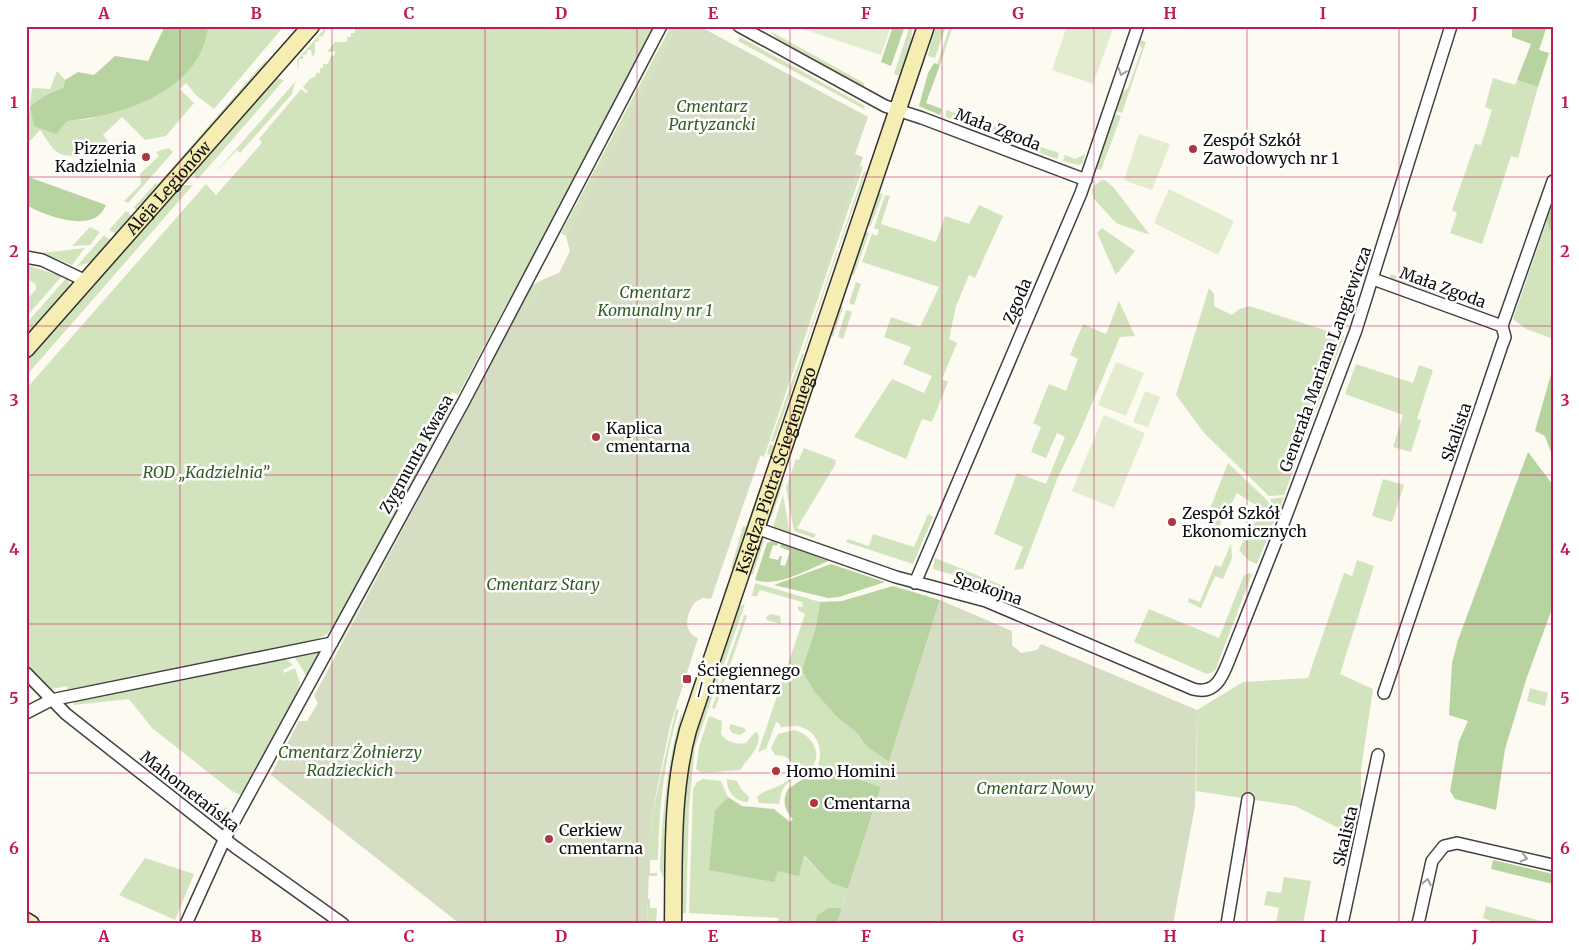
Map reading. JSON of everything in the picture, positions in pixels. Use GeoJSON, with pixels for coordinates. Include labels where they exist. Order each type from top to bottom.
{"type":"FeatureCollection","features":[{"type":"Feature","properties":{"kind":"street","name":"Aleja Legionów"},"geometry":{"type":"LineString","coordinates":[[26,350],[311,26]]}},
{"type":"Feature","properties":{"kind":"street","name":"Zygmunta Kwasa"},"geometry":{"type":"LineString","coordinates":[[186,924],[225,838],[464,401],[662,26]]}},
{"type":"Feature","properties":{"kind":"street","name":"Mała Zgoda"},"geometry":{"type":"LineString","coordinates":[[739,26],[871,100],[1086,180]]}},
{"type":"Feature","properties":{"kind":"street","name":"Księdza Piotra Ściegiennego"},"geometry":{"type":"LineString","coordinates":[[672,924],[676,801],[684,743],[926,26]]}},
{"type":"Feature","properties":{"kind":"street","name":"Zgoda"},"geometry":{"type":"LineString","coordinates":[[915,583],[1086,180],[1138,26]]}},
{"type":"Feature","properties":{"kind":"street","name":"Generała Mariana Langiewicza"},"geometry":{"type":"LineString","coordinates":[[1206,690],[1217,684],[1225,670],[1286,516],[1373,279],[1451,26]]}},
{"type":"Feature","properties":{"kind":"street","name":"Skalista"},"geometry":{"type":"LineString","coordinates":[[1384,693],[1505,337],[1502,326],[1553,181]]}},
{"type":"Feature","properties":{"kind":"street"},"geometry":{"type":"LineString","coordinates":[[26,257],[42,260],[86,281]]}},
{"type":"Feature","properties":{"kind":"street","name":"Mała Zgoda"},"geometry":{"type":"LineString","coordinates":[[1373,279],[1502,326]]}},
{"type":"Feature","properties":{"kind":"street","name":"Spokojna"},"geometry":{"type":"LineString","coordinates":[[756,528],[915,583],[986,601],[1193,689],[1206,690]]}},
{"type":"Feature","properties":{"kind":"street"},"geometry":{"type":"LineString","coordinates":[[26,713],[51,700],[332,643]]}},
{"type":"Feature","properties":{"kind":"street","name":"Mahometańska"},"geometry":{"type":"LineString","coordinates":[[26,674],[51,700],[235,847],[343,924]]}},
{"type":"Feature","properties":{"kind":"street","name":"Skalista"},"geometry":{"type":"LineString","coordinates":[[1342,924],[1378,755]]}},
{"type":"Feature","properties":{"kind":"street"},"geometry":{"type":"LineString","coordinates":[[1227,924],[1248,799]]}},
{"type":"Feature","properties":{"kind":"street"},"geometry":{"type":"LineString","coordinates":[[1418,924],[1432,861],[1444,846],[1457,843],[1553,865]]}},
{"type":"Feature","properties":{"kind":"street"},"geometry":{"type":"LineString","coordinates":[[26,920],[31,924]]}},
{"type":"Feature","properties":{"kind":"green space"},"geometry":{"type":"Polygon","coordinates":[[[165,26],[208,26],[202,49],[191,68],[175,83],[156,96],[134,106],[111,113],[67,121],[56,134],[34,126],[30,106],[46,95],[63,88],[65,80],[78,72],[94,75],[115,56],[148,61],[165,26]]]}},
{"type":"Feature","properties":{"kind":"green space"},"geometry":{"type":"Polygon","coordinates":[[[188,26],[284,26],[214,109],[196,95],[186,83],[180,89],[194,103],[166,136],[145,140],[122,117],[103,135],[108,141],[104,145],[84,154],[69,156],[57,152],[40,130],[30,141],[26,141],[32,88],[50,89],[57,71],[65,80],[63,88],[46,95],[30,106],[67,121],[89,119],[145,101],[188,26]]]}},
{"type":"Feature","properties":{"kind":"green space"},"geometry":{"type":"Polygon","coordinates":[[[327,26],[330,28],[326,28],[323,36],[318,37],[319,41],[315,42],[315,54],[312,57],[311,50],[307,50],[307,54],[303,55],[303,59],[299,59],[298,71],[297,60],[327,26]]]}},
{"type":"Feature","properties":{"kind":"green space","name":"ROD „Kadzielnia”"},"geometry":{"type":"Polygon","coordinates":[[[358,26],[656,26],[458,395],[452,392],[447,402],[453,406],[337,623],[327,634],[315,641],[84,692],[68,690],[67,686],[52,689],[26,667],[26,389],[206,184],[216,195],[262,143],[259,139],[301,89],[306,93],[308,92],[303,87],[311,78],[315,77],[316,73],[320,73],[320,68],[323,68],[323,64],[328,64],[331,56],[335,55],[335,51],[327,52],[335,42],[347,42],[347,37],[351,37],[351,33],[355,33],[355,29],[359,29],[358,26]]]}},
{"type":"Feature","properties":{"kind":"green space"},"geometry":{"type":"Polygon","coordinates":[[[671,26],[677,26],[566,236],[561,233],[671,26]]]}},
{"type":"Feature","properties":{"kind":"green space"},"geometry":{"type":"Polygon","coordinates":[[[677,26],[699,26],[868,117],[855,154],[863,157],[711,599],[703,598],[695,602],[689,612],[688,627],[693,635],[698,638],[670,726],[651,819],[647,924],[460,924],[271,775],[299,721],[307,721],[318,703],[314,696],[522,305],[528,308],[544,279],[559,273],[570,251],[566,236],[677,26]]]}},
{"type":"Feature","properties":{"kind":"green space"},"geometry":{"type":"Polygon","coordinates":[[[794,26],[891,26],[881,55],[794,26]]]}},
{"type":"Feature","properties":{"kind":"green space"},"geometry":{"type":"Polygon","coordinates":[[[893,26],[905,26],[891,66],[881,62],[893,26]]]}},
{"type":"Feature","properties":{"kind":"green space"},"geometry":{"type":"Polygon","coordinates":[[[937,26],[946,26],[935,58],[928,56],[937,26]]]}},
{"type":"Feature","properties":{"kind":"green space"},"geometry":{"type":"Polygon","coordinates":[[[950,26],[953,26],[940,65],[937,64],[950,26]]]}},
{"type":"Feature","properties":{"kind":"green space"},"geometry":{"type":"Polygon","coordinates":[[[1067,26],[1114,26],[1093,84],[1052,70],[1067,26]]]}},
{"type":"Feature","properties":{"kind":"green space"},"geometry":{"type":"Polygon","coordinates":[[[1512,26],[1547,26],[1539,50],[1549,53],[1538,87],[1517,80],[1531,44],[1512,37],[1512,26]]]}},
{"type":"Feature","properties":{"kind":"green space"},"geometry":{"type":"Polygon","coordinates":[[[909,28],[912,29],[911,45],[902,71],[899,72],[900,76],[894,74],[909,28]]]}},
{"type":"Feature","properties":{"kind":"green space"},"geometry":{"type":"Polygon","coordinates":[[[770,31],[864,83],[864,87],[776,38],[770,31]]]}},
{"type":"Feature","properties":{"kind":"green space"},"geometry":{"type":"Polygon","coordinates":[[[740,37],[865,106],[864,109],[738,41],[740,37]]]}},
{"type":"Feature","properties":{"kind":"green space"},"geometry":{"type":"Polygon","coordinates":[[[1140,40],[1146,42],[1122,113],[1116,111],[1122,92],[1128,88],[1142,48],[1139,44],[1140,40]]]}},
{"type":"Feature","properties":{"kind":"green space"},"geometry":{"type":"Polygon","coordinates":[[[266,60],[265,69],[140,211],[133,208],[156,183],[158,184],[266,60]]]}},
{"type":"Feature","properties":{"kind":"green space"},"geometry":{"type":"Polygon","coordinates":[[[934,63],[940,65],[926,103],[942,109],[940,115],[919,106],[928,73],[934,63]]]}},
{"type":"Feature","properties":{"kind":"green space"},"geometry":{"type":"Polygon","coordinates":[[[1493,78],[1515,85],[1517,80],[1538,87],[1518,158],[1511,156],[1482,244],[1450,233],[1457,213],[1452,210],[1475,144],[1481,145],[1492,110],[1485,107],[1493,78]]]}},
{"type":"Feature","properties":{"kind":"green space"},"geometry":{"type":"Polygon","coordinates":[[[273,79],[284,80],[198,179],[194,176],[195,168],[273,79]]]}},
{"type":"Feature","properties":{"kind":"green space"},"geometry":{"type":"Polygon","coordinates":[[[295,82],[292,94],[240,153],[237,150],[213,175],[295,82]]]}},
{"type":"Feature","properties":{"kind":"green space"},"geometry":{"type":"Polygon","coordinates":[[[946,110],[1013,132],[1012,137],[1026,142],[1025,147],[946,117],[946,110]]]}},
{"type":"Feature","properties":{"kind":"green space"},"geometry":{"type":"Polygon","coordinates":[[[1114,114],[1121,116],[1101,170],[1094,168],[1114,114]]]}},
{"type":"Feature","properties":{"kind":"green space"},"geometry":{"type":"Polygon","coordinates":[[[1139,134],[1170,144],[1152,190],[1124,180],[1139,134]]]}},
{"type":"Feature","properties":{"kind":"green space"},"geometry":{"type":"Polygon","coordinates":[[[1032,144],[1059,153],[1057,159],[1030,149],[1032,144]]]}},
{"type":"Feature","properties":{"kind":"green space"},"geometry":{"type":"Polygon","coordinates":[[[168,148],[173,152],[128,203],[124,201],[141,184],[140,174],[159,156],[156,152],[168,148]]]}},
{"type":"Feature","properties":{"kind":"green space"},"geometry":{"type":"Polygon","coordinates":[[[1085,154],[1083,163],[1079,165],[1063,161],[1065,155],[1075,159],[1085,154]]]}},
{"type":"Feature","properties":{"kind":"green space"},"geometry":{"type":"Polygon","coordinates":[[[860,166],[863,167],[764,457],[759,455],[860,166]]]}},
{"type":"Feature","properties":{"kind":"green space"},"geometry":{"type":"Polygon","coordinates":[[[864,171],[866,172],[838,248],[864,171]]]}},
{"type":"Feature","properties":{"kind":"green space"},"geometry":{"type":"Polygon","coordinates":[[[26,176],[106,205],[100,214],[92,219],[81,221],[57,218],[45,214],[26,205],[26,176]]]}},
{"type":"Feature","properties":{"kind":"green space"},"geometry":{"type":"Polygon","coordinates":[[[1105,180],[1114,188],[1150,235],[1116,223],[1094,199],[1092,191],[1094,186],[1105,180]]]}},
{"type":"Feature","properties":{"kind":"green space"},"geometry":{"type":"Polygon","coordinates":[[[182,185],[193,185],[26,376],[26,360],[176,189],[182,185]]]}},
{"type":"Feature","properties":{"kind":"green space"},"geometry":{"type":"Polygon","coordinates":[[[1169,189],[1234,221],[1218,255],[1154,223],[1169,189]]]}},
{"type":"Feature","properties":{"kind":"green space"},"geometry":{"type":"Polygon","coordinates":[[[877,193],[883,194],[870,227],[866,223],[877,193]]]}},
{"type":"Feature","properties":{"kind":"green space"},"geometry":{"type":"Polygon","coordinates":[[[885,195],[890,196],[881,224],[936,242],[945,216],[969,224],[979,205],[1003,216],[975,278],[969,275],[956,306],[949,339],[957,343],[942,379],[948,382],[932,422],[922,419],[906,459],[854,437],[892,379],[924,393],[932,376],[903,364],[911,347],[884,337],[891,317],[920,327],[939,287],[862,262],[872,234],[877,236],[879,230],[874,228],[885,195]]]}},
{"type":"Feature","properties":{"kind":"green space"},"geometry":{"type":"Polygon","coordinates":[[[1553,203],[1553,339],[1526,329],[1513,319],[1553,203]]]}},
{"type":"Feature","properties":{"kind":"green space"},"geometry":{"type":"Polygon","coordinates":[[[1553,203],[1553,229],[1550,230],[1547,220],[1553,203]]]}},
{"type":"Feature","properties":{"kind":"green space"},"geometry":{"type":"Polygon","coordinates":[[[126,211],[133,217],[118,235],[109,230],[126,211]]]}},
{"type":"Feature","properties":{"kind":"green space"},"geometry":{"type":"Polygon","coordinates":[[[90,227],[100,232],[90,245],[72,246],[90,227]]]}},
{"type":"Feature","properties":{"kind":"green space"},"geometry":{"type":"Polygon","coordinates":[[[1102,228],[1135,251],[1116,275],[1097,233],[1102,228]]]}},
{"type":"Feature","properties":{"kind":"green space"},"geometry":{"type":"Polygon","coordinates":[[[864,231],[869,233],[854,275],[850,273],[864,231]]]}},
{"type":"Feature","properties":{"kind":"green space"},"geometry":{"type":"Polygon","coordinates":[[[104,235],[111,241],[92,262],[77,266],[104,235]]]}},
{"type":"Feature","properties":{"kind":"green space"},"geometry":{"type":"Polygon","coordinates":[[[85,248],[72,265],[41,253],[85,248]]]}},
{"type":"Feature","properties":{"kind":"green space"},"geometry":{"type":"Polygon","coordinates":[[[837,250],[838,251],[803,351],[837,250]]]}},
{"type":"Feature","properties":{"kind":"green space"},"geometry":{"type":"Polygon","coordinates":[[[26,265],[62,276],[26,317],[26,301],[36,289],[36,285],[26,277],[26,265]]]}},
{"type":"Feature","properties":{"kind":"green space"},"geometry":{"type":"Polygon","coordinates":[[[1391,274],[1416,283],[1414,287],[1390,279],[1391,274]]]}},
{"type":"Feature","properties":{"kind":"green space"},"geometry":{"type":"Polygon","coordinates":[[[67,277],[70,286],[26,338],[26,324],[67,277]]]}},
{"type":"Feature","properties":{"kind":"green space"},"geometry":{"type":"Polygon","coordinates":[[[544,279],[528,308],[522,305],[341,643],[339,642],[529,287],[544,279]]]}},
{"type":"Feature","properties":{"kind":"green space"},"geometry":{"type":"Polygon","coordinates":[[[856,282],[861,284],[854,305],[849,303],[856,282]]]}},
{"type":"Feature","properties":{"kind":"green space"},"geometry":{"type":"Polygon","coordinates":[[[1421,284],[1456,297],[1455,299],[1420,289],[1421,284]]]}},
{"type":"Feature","properties":{"kind":"green space"},"geometry":{"type":"Polygon","coordinates":[[[1209,288],[1214,294],[1214,306],[1232,315],[1239,309],[1249,306],[1344,336],[1284,495],[1269,496],[1205,434],[1176,395],[1209,288]]]}},
{"type":"Feature","properties":{"kind":"green space"},"geometry":{"type":"Polygon","coordinates":[[[1119,301],[1135,336],[1120,337],[1079,434],[1058,477],[1023,569],[1014,570],[1023,547],[994,534],[1017,473],[1046,484],[1065,437],[1057,433],[1046,458],[1031,452],[1041,427],[1033,423],[1049,384],[1066,391],[1078,359],[1070,355],[1083,324],[1106,334],[1119,301]]]}},
{"type":"Feature","properties":{"kind":"green space"},"geometry":{"type":"Polygon","coordinates":[[[840,306],[843,307],[833,337],[830,332],[840,306]]]}},
{"type":"Feature","properties":{"kind":"green space"},"geometry":{"type":"Polygon","coordinates":[[[846,310],[852,312],[843,339],[838,337],[846,310]]]}},
{"type":"Feature","properties":{"kind":"green space"},"geometry":{"type":"Polygon","coordinates":[[[802,353],[804,354],[774,442],[771,441],[802,353]]]}},
{"type":"Feature","properties":{"kind":"green space"},"geometry":{"type":"Polygon","coordinates":[[[1116,362],[1144,373],[1126,416],[1098,405],[1116,362]]]}},
{"type":"Feature","properties":{"kind":"green space"},"geometry":{"type":"Polygon","coordinates":[[[1356,364],[1413,383],[1419,365],[1433,370],[1417,419],[1421,420],[1411,452],[1393,447],[1403,415],[1345,394],[1356,364]]]}},
{"type":"Feature","properties":{"kind":"green space"},"geometry":{"type":"Polygon","coordinates":[[[1553,367],[1553,458],[1545,436],[1535,431],[1553,367]]]}},
{"type":"Feature","properties":{"kind":"green space"},"geometry":{"type":"Polygon","coordinates":[[[1145,391],[1160,397],[1148,427],[1133,422],[1145,391]]]}},
{"type":"Feature","properties":{"kind":"green space"},"geometry":{"type":"Polygon","coordinates":[[[1104,415],[1145,433],[1114,508],[1072,491],[1104,415]]]}},
{"type":"Feature","properties":{"kind":"green space"},"geometry":{"type":"Polygon","coordinates":[[[770,444],[773,445],[775,453],[735,571],[731,568],[743,526],[746,527],[771,456],[767,454],[770,444]]]}},
{"type":"Feature","properties":{"kind":"green space"},"geometry":{"type":"Polygon","coordinates":[[[804,448],[836,460],[835,465],[797,528],[816,534],[814,538],[794,531],[786,488],[796,459],[799,460],[804,448]]]}},
{"type":"Feature","properties":{"kind":"green space"},"geometry":{"type":"Polygon","coordinates":[[[1528,452],[1553,485],[1553,606],[1527,677],[1505,749],[1496,810],[1455,799],[1450,791],[1459,741],[1468,721],[1449,715],[1452,663],[1458,640],[1528,452]]]}},
{"type":"Feature","properties":{"kind":"green space"},"geometry":{"type":"Polygon","coordinates":[[[1228,463],[1268,501],[1275,519],[1257,564],[1248,560],[1239,550],[1244,540],[1247,541],[1260,508],[1237,493],[1218,529],[1206,524],[1205,521],[1228,463]]]}},
{"type":"Feature","properties":{"kind":"green space"},"geometry":{"type":"Polygon","coordinates":[[[785,477],[772,516],[768,519],[771,504],[785,477]]]}},
{"type":"Feature","properties":{"kind":"green space"},"geometry":{"type":"Polygon","coordinates":[[[1383,479],[1404,485],[1392,522],[1372,516],[1383,479]]]}},
{"type":"Feature","properties":{"kind":"green space"},"geometry":{"type":"Polygon","coordinates":[[[783,495],[790,534],[773,527],[783,495]]]}},
{"type":"Feature","properties":{"kind":"green space"},"geometry":{"type":"Polygon","coordinates":[[[1284,497],[1277,516],[1270,499],[1284,497]]]}},
{"type":"Feature","properties":{"kind":"green space"},"geometry":{"type":"Polygon","coordinates":[[[928,514],[933,517],[913,564],[846,542],[848,539],[869,546],[873,534],[914,547],[928,514]]]}},
{"type":"Feature","properties":{"kind":"green space"},"geometry":{"type":"Polygon","coordinates":[[[765,538],[753,574],[747,575],[760,542],[765,538]]]}},
{"type":"Feature","properties":{"kind":"green space"},"geometry":{"type":"Polygon","coordinates":[[[772,541],[778,543],[777,546],[773,545],[769,558],[778,560],[782,556],[780,565],[785,566],[790,551],[780,547],[781,544],[829,561],[783,580],[764,582],[755,580],[767,543],[772,541]]]}},
{"type":"Feature","properties":{"kind":"green space"},"geometry":{"type":"Polygon","coordinates":[[[1231,543],[1232,558],[1223,579],[1215,576],[1201,608],[1188,602],[1189,598],[1200,602],[1215,565],[1221,567],[1231,543]]]}},
{"type":"Feature","properties":{"kind":"green space"},"geometry":{"type":"Polygon","coordinates":[[[935,558],[1006,587],[1007,590],[933,569],[935,558]]]}},
{"type":"Feature","properties":{"kind":"green space"},"geometry":{"type":"Polygon","coordinates":[[[1357,560],[1374,566],[1340,674],[1373,689],[1361,770],[1361,813],[1352,835],[1295,806],[1196,791],[1197,710],[1243,682],[1308,678],[1344,573],[1352,576],[1357,560]]]}},
{"type":"Feature","properties":{"kind":"green space"},"geometry":{"type":"Polygon","coordinates":[[[831,564],[885,582],[839,597],[828,598],[774,585],[831,564]]]}},
{"type":"Feature","properties":{"kind":"green space"},"geometry":{"type":"Polygon","coordinates":[[[1252,574],[1215,671],[1207,674],[1134,642],[1149,609],[1219,638],[1244,575],[1252,574]]]}},
{"type":"Feature","properties":{"kind":"green space"},"geometry":{"type":"Polygon","coordinates":[[[755,583],[820,602],[816,627],[803,666],[838,718],[857,733],[867,747],[889,762],[881,787],[828,768],[819,772],[816,770],[819,763],[820,749],[815,737],[805,728],[797,726],[781,727],[776,722],[766,749],[758,752],[805,614],[798,610],[798,606],[803,607],[802,602],[760,590],[757,596],[752,596],[755,583]]]}},
{"type":"Feature","properties":{"kind":"green space"},"geometry":{"type":"Polygon","coordinates":[[[893,586],[940,600],[889,762],[867,747],[857,733],[838,718],[815,692],[803,672],[803,666],[816,627],[820,602],[842,601],[893,586]]]}},
{"type":"Feature","properties":{"kind":"green space","name":"Cmentarz Nowy"},"geometry":{"type":"Polygon","coordinates":[[[940,600],[1012,631],[1012,645],[1021,653],[1037,650],[1041,644],[1197,710],[1195,806],[1173,924],[837,924],[940,600]]]}},
{"type":"Feature","properties":{"kind":"green space"},"geometry":{"type":"Polygon","coordinates":[[[745,604],[695,747],[689,807],[686,913],[680,913],[683,795],[690,749],[737,607],[745,604]]]}},
{"type":"Feature","properties":{"kind":"green space"},"geometry":{"type":"Polygon","coordinates":[[[771,614],[780,616],[781,624],[767,620],[766,617],[771,614]]]}},
{"type":"Feature","properties":{"kind":"green space"},"geometry":{"type":"Polygon","coordinates":[[[744,615],[747,616],[728,671],[725,670],[744,615]]]}},
{"type":"Feature","properties":{"kind":"green space"},"geometry":{"type":"Polygon","coordinates":[[[318,649],[322,651],[307,677],[294,656],[318,649]]]}},
{"type":"Feature","properties":{"kind":"green space"},"geometry":{"type":"Polygon","coordinates":[[[283,657],[293,665],[283,670],[284,673],[295,668],[300,683],[297,693],[241,795],[232,791],[152,728],[129,699],[74,705],[74,702],[101,695],[283,657]]]}},
{"type":"Feature","properties":{"kind":"green space"},"geometry":{"type":"Polygon","coordinates":[[[724,673],[727,674],[715,709],[712,708],[724,673]]]}},
{"type":"Feature","properties":{"kind":"green space"},"geometry":{"type":"Polygon","coordinates":[[[1530,688],[1548,693],[1545,706],[1527,701],[1530,688]]]}},
{"type":"Feature","properties":{"kind":"green space"},"geometry":{"type":"Polygon","coordinates":[[[676,709],[679,710],[663,784],[658,860],[650,860],[650,873],[657,873],[657,876],[648,876],[651,819],[676,709]]]}},
{"type":"Feature","properties":{"kind":"green space"},"geometry":{"type":"Polygon","coordinates":[[[682,710],[668,877],[663,877],[660,869],[666,789],[682,710]]]}},
{"type":"Feature","properties":{"kind":"green space"},"geometry":{"type":"Polygon","coordinates":[[[709,716],[722,721],[721,734],[732,742],[746,743],[755,732],[758,733],[759,738],[756,748],[740,770],[702,773],[696,769],[699,747],[709,716]]]}},
{"type":"Feature","properties":{"kind":"green space"},"geometry":{"type":"Polygon","coordinates":[[[731,724],[744,728],[746,731],[740,735],[732,733],[729,728],[731,724]]]}},
{"type":"Feature","properties":{"kind":"green space"},"geometry":{"type":"Polygon","coordinates":[[[794,730],[806,736],[814,745],[816,751],[815,763],[808,772],[791,781],[783,788],[779,804],[759,803],[757,797],[782,784],[792,775],[793,769],[790,760],[784,756],[775,755],[771,748],[778,734],[794,730]]]}},
{"type":"Feature","properties":{"kind":"green space"},"geometry":{"type":"Polygon","coordinates":[[[828,768],[881,787],[848,889],[830,883],[804,855],[799,876],[778,871],[774,882],[709,870],[715,810],[728,797],[742,806],[774,809],[790,822],[793,819],[786,808],[785,801],[788,789],[816,770],[819,772],[828,768]]]}},
{"type":"Feature","properties":{"kind":"green space"},"geometry":{"type":"Polygon","coordinates":[[[703,779],[721,781],[728,797],[715,810],[777,871],[803,855],[830,883],[848,889],[842,908],[824,910],[818,915],[815,924],[777,924],[779,918],[689,913],[693,789],[697,782],[703,779]]]}},
{"type":"Feature","properties":{"kind":"green space"},"geometry":{"type":"Polygon","coordinates":[[[727,779],[737,781],[741,789],[749,797],[748,802],[736,798],[730,792],[727,779]]]}},
{"type":"Feature","properties":{"kind":"green space"},"geometry":{"type":"Polygon","coordinates":[[[225,807],[233,812],[226,825],[220,827],[216,824],[225,807]]]}},
{"type":"Feature","properties":{"kind":"green space"},"geometry":{"type":"Polygon","coordinates":[[[145,858],[194,874],[175,920],[119,895],[145,858]]]}},
{"type":"Feature","properties":{"kind":"green space"},"geometry":{"type":"Polygon","coordinates":[[[1493,860],[1553,874],[1553,884],[1491,869],[1493,860]]]}},
{"type":"Feature","properties":{"kind":"green space"},"geometry":{"type":"Polygon","coordinates":[[[1284,877],[1311,881],[1303,924],[1276,924],[1279,908],[1264,905],[1267,891],[1281,893],[1284,877]]]}},
{"type":"Feature","properties":{"kind":"green space"},"geometry":{"type":"Polygon","coordinates":[[[648,899],[650,899],[650,908],[657,908],[656,924],[647,924],[648,899]]]}},
{"type":"Feature","properties":{"kind":"green space"},"geometry":{"type":"Polygon","coordinates":[[[1486,906],[1552,924],[1499,924],[1483,918],[1486,906]]]}},
{"type":"Feature","properties":{"kind":"green space"},"geometry":{"type":"Polygon","coordinates":[[[828,908],[842,908],[837,924],[815,924],[817,915],[828,908]]]}},
{"type":"Feature","properties":{"kind":"place","name":"Zespół Szkół Zawodowych nr 1"},"geometry":{"type":"Point","coordinates":[1193,149]}},
{"type":"Feature","properties":{"kind":"place","name":"Pizzeria Kadzielnia"},"geometry":{"type":"Point","coordinates":[146,157]}},
{"type":"Feature","properties":{"kind":"place","name":"Kaplica cmentarna"},"geometry":{"type":"Point","coordinates":[596,437]}},
{"type":"Feature","properties":{"kind":"place","name":"Zespół Szkół Ekonomicznych"},"geometry":{"type":"Point","coordinates":[1172,522]}},
{"type":"Feature","properties":{"kind":"place","name":"Ściegiennego / cmentarz"},"geometry":{"type":"Point","coordinates":[687,679]}},
{"type":"Feature","properties":{"kind":"place","name":"Homo Homini"},"geometry":{"type":"Point","coordinates":[776,771]}},
{"type":"Feature","properties":{"kind":"place","name":"Cmentarna"},"geometry":{"type":"Point","coordinates":[814,803]}},
{"type":"Feature","properties":{"kind":"place","name":"Cerkiew cmentarna"},"geometry":{"type":"Point","coordinates":[549,839]}},
{"type":"Feature","properties":{"kind":"park label","name":"Cmentarz Partyzancki"},"geometry":{"type":"Point","coordinates":[712,115]}},
{"type":"Feature","properties":{"kind":"park label","name":"Cmentarz Komunalny nr 1"},"geometry":{"type":"Point","coordinates":[655,301]}},
{"type":"Feature","properties":{"kind":"park label","name":"Cmentarz Stary"},"geometry":{"type":"Point","coordinates":[543,584]}},
{"type":"Feature","properties":{"kind":"park label","name":"Cmentarz Żołnierzy Radzieckich"},"geometry":{"type":"Point","coordinates":[350,761]}}]}
